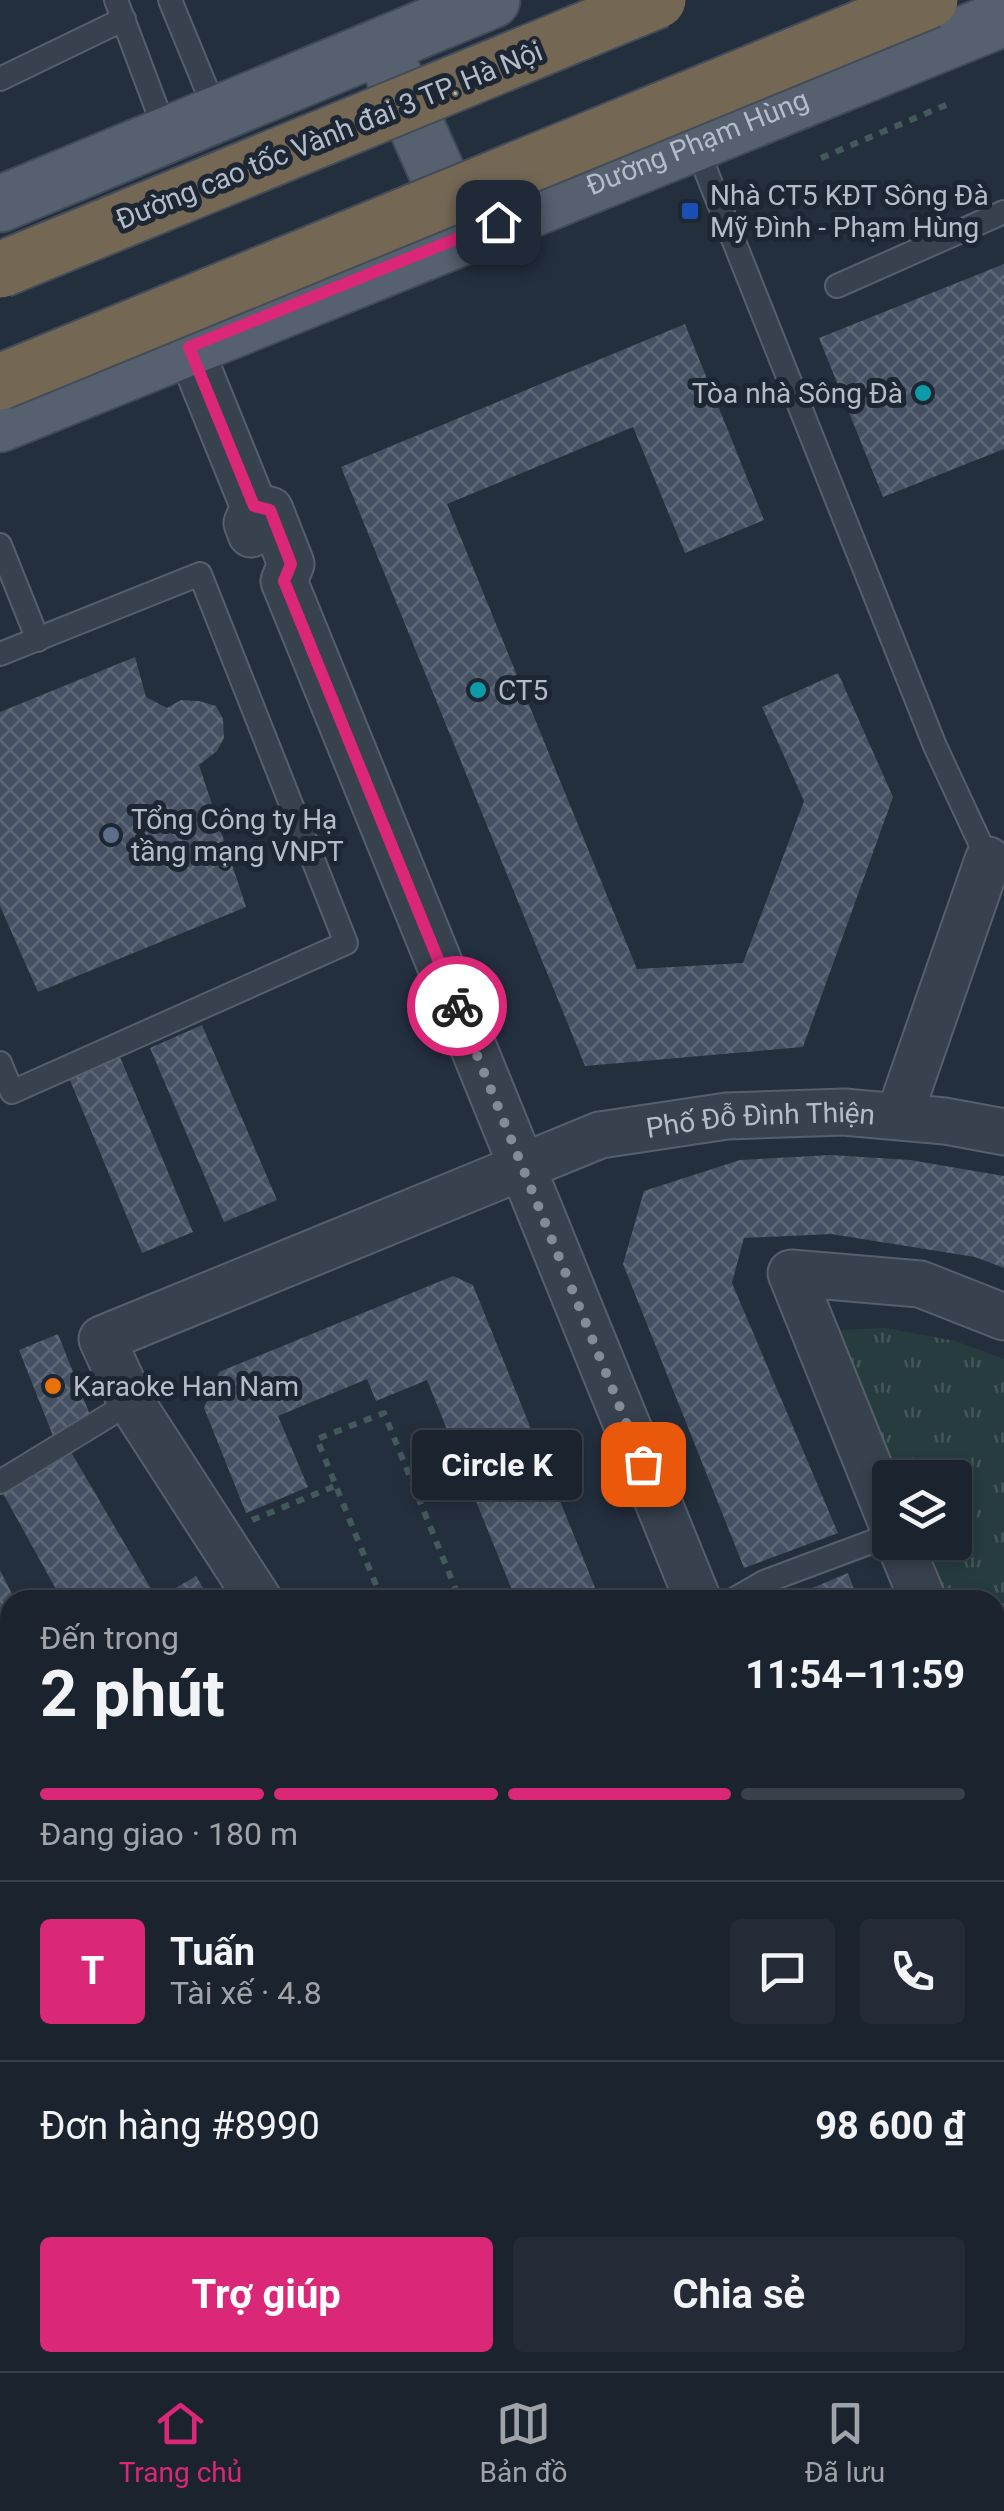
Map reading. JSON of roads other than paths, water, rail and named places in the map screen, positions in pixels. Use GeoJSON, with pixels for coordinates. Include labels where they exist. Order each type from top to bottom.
{"type":"FeatureCollection","features":[{"type":"Feature","properties":{"kind":"highway","name":"Đường cao tốc Vành đai 3 TP. Hà Nội"},"geometry":{"type":"LineString","coordinates":[[0,270],[658,0]]}},
{"type":"Feature","properties":{"kind":"highway"},"geometry":{"type":"LineString","coordinates":[[0,382],[941,19]]}},
{"type":"Feature","properties":{"kind":"main road"},"geometry":{"type":"LineString","coordinates":[[0,203],[216,112],[407,24],[492,0]]}},
{"type":"Feature","properties":{"kind":"main road","name":"Đường Phạm Hùng"},"geometry":{"type":"LineString","coordinates":[[0,424],[694,141],[941,19],[1004,18]]}},
{"type":"Feature","properties":{"kind":"main road"},"geometry":{"type":"LineString","coordinates":[[941,19],[1004,57]]}},
{"type":"Feature","properties":{"kind":"main road"},"geometry":{"type":"LineString","coordinates":[[407,24],[465,235]]}},
{"type":"Feature","properties":{"kind":"street"},"geometry":{"type":"LineString","coordinates":[[189,347],[254,506],[246,522],[267,574],[284,581],[694,1590]]}},
{"type":"Feature","properties":{"kind":"street"},"geometry":{"type":"LineString","coordinates":[[899,1116],[996,857]]}},
{"type":"Feature","properties":{"kind":"street","name":"Phố Đỗ Đình Thiện"},"geometry":{"type":"LineString","coordinates":[[131,1402],[102,1338],[467,1192],[593,1136],[668,1123],[784,1114],[899,1116],[1004,1132]]}},
{"type":"Feature","properties":{"kind":"street"},"geometry":{"type":"LineString","coordinates":[[872,1474],[791,1273],[920,1284],[1004,1318]]}},
{"type":"Feature","properties":{"kind":"street"},"geometry":{"type":"LineString","coordinates":[[131,1402],[253,1590]]}},
{"type":"Feature","properties":{"kind":"street"},"geometry":{"type":"LineString","coordinates":[[906,1560],[919,1590]]}},
{"type":"Feature","properties":{"kind":"lane"},"geometry":{"type":"LineString","coordinates":[[170,0],[216,112]]}},
{"type":"Feature","properties":{"kind":"lane"},"geometry":{"type":"LineString","coordinates":[[0,79],[120,9],[166,133]]}},
{"type":"Feature","properties":{"kind":"lane"},"geometry":{"type":"LineString","coordinates":[[694,141],[928,728],[996,857]]}},
{"type":"Feature","properties":{"kind":"lane"},"geometry":{"type":"LineString","coordinates":[[836,286],[1004,212]]}},
{"type":"Feature","properties":{"kind":"lane"},"geometry":{"type":"LineString","coordinates":[[0,545],[38,640]]}},
{"type":"Feature","properties":{"kind":"lane"},"geometry":{"type":"LineString","coordinates":[[0,654],[200,574],[346,943],[12,1092],[0,1064]]}},
{"type":"Feature","properties":{"kind":"lane"},"geometry":{"type":"LineString","coordinates":[[0,1482],[131,1402]]}},
{"type":"Feature","properties":{"kind":"lane"},"geometry":{"type":"LineString","coordinates":[[750,1590],[872,1542]]}},
{"type":"Feature","properties":{"kind":"place","name":"Nhà CT5 KĐT Sông Đà Mỹ Đình - Phạm Hùng"},"geometry":{"type":"Point","coordinates":[690,211]}},
{"type":"Feature","properties":{"kind":"place","name":"Tòa nhà Sông Đà"},"geometry":{"type":"Point","coordinates":[923,393]}},
{"type":"Feature","properties":{"kind":"place","name":"CT5"},"geometry":{"type":"Point","coordinates":[478,690]}},
{"type":"Feature","properties":{"kind":"place","name":"Tổng Công ty Hạ tầng mạng VNPT"},"geometry":{"type":"Point","coordinates":[111,835]}},
{"type":"Feature","properties":{"kind":"place","name":"Karaoke Han Nam"},"geometry":{"type":"Point","coordinates":[53,1386]}},
{"type":"Feature","properties":{"kind":"place","name":"Circle K"},"geometry":{"type":"Point","coordinates":[643,1464]}}]}
